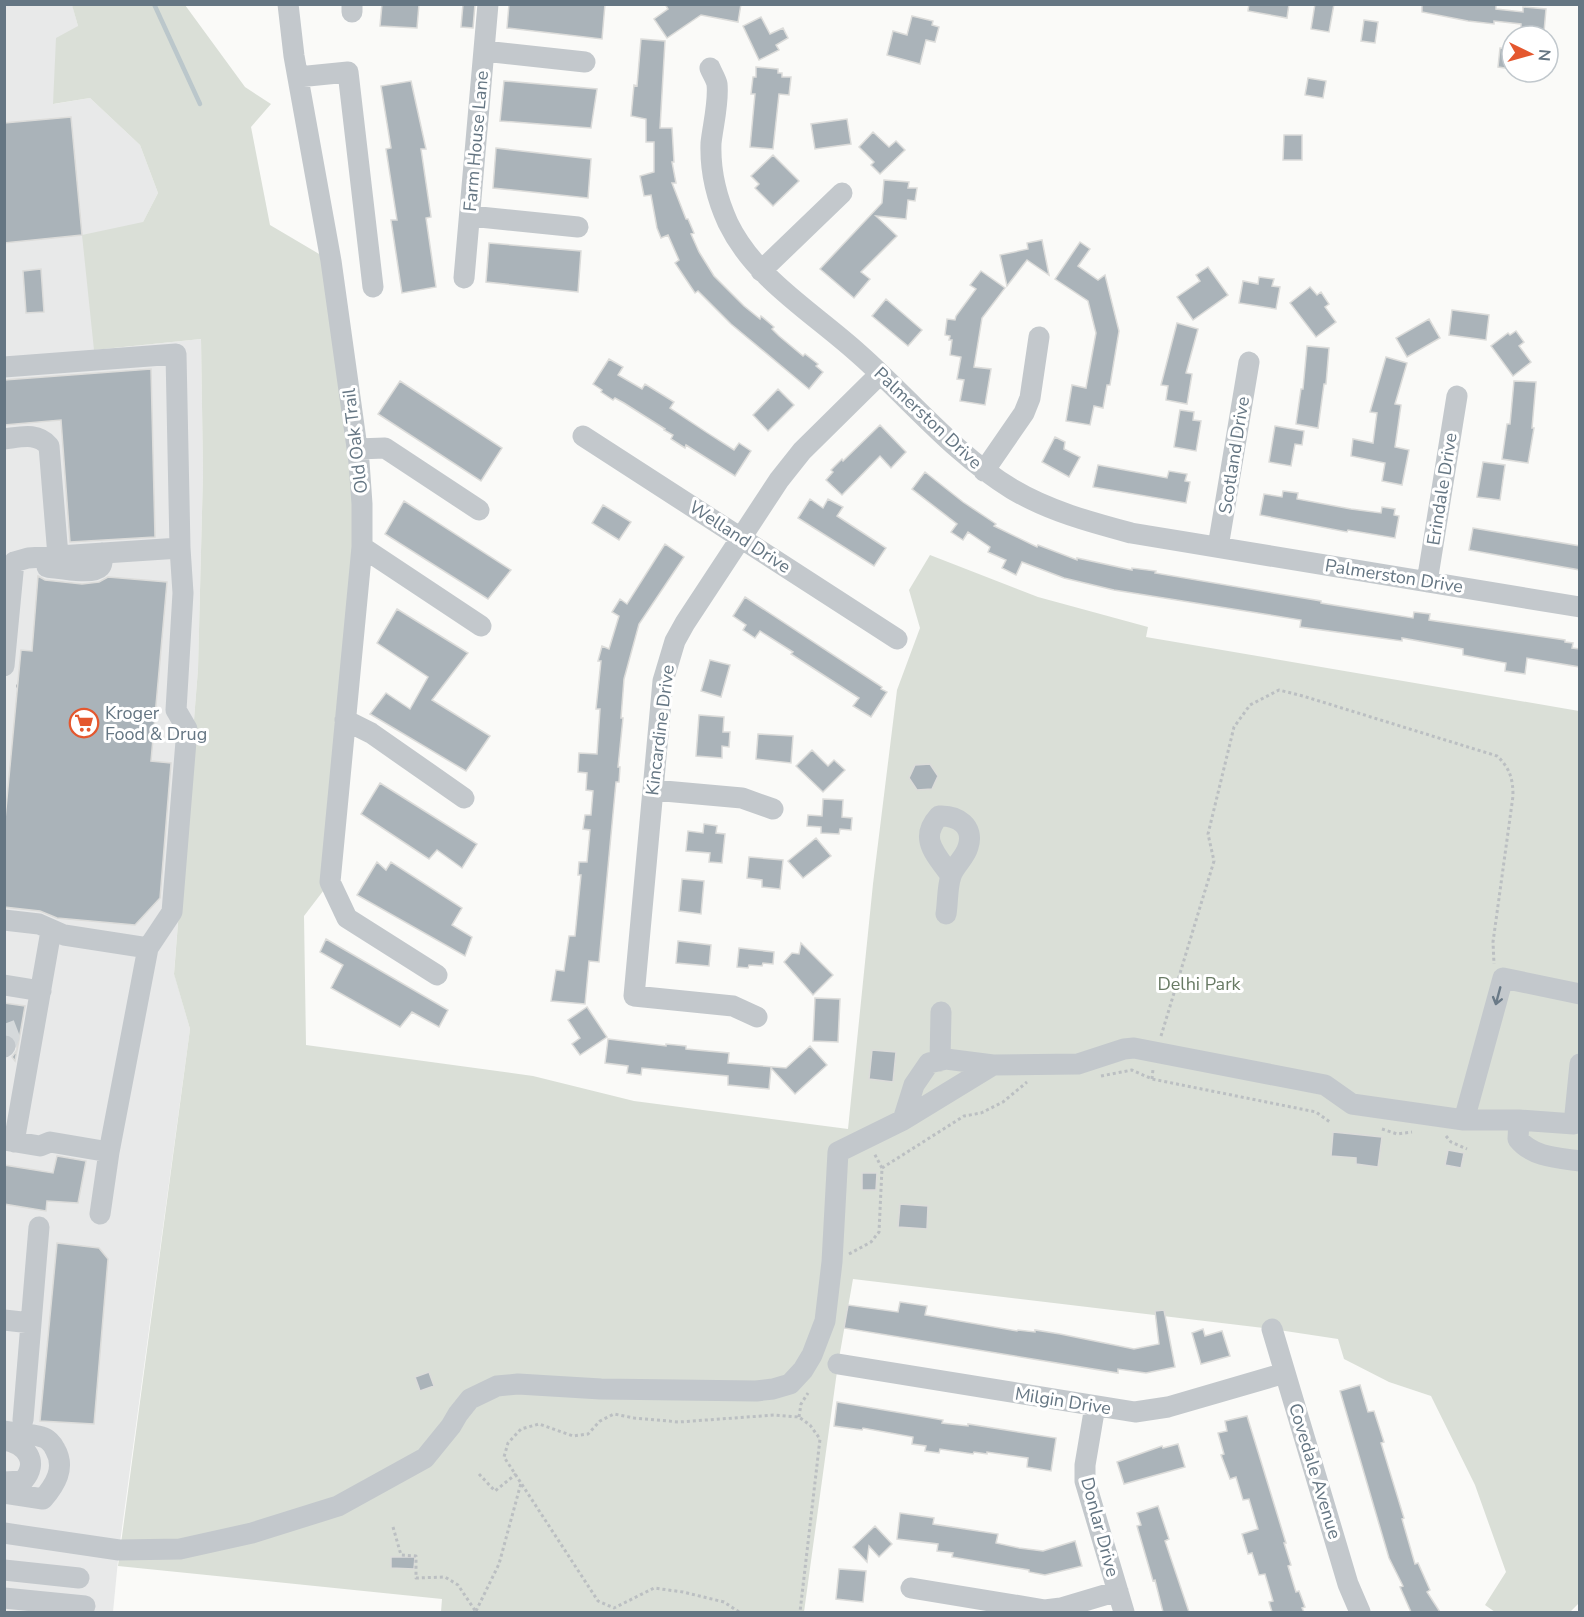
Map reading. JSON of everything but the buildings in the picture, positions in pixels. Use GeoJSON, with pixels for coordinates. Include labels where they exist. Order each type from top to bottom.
{"type":"FeatureCollection","features":[{"type":"Feature","properties":{"kind":"street","name":"Old Oak Trail"},"geometry":{"type":"LineString","coordinates":[[288,4],[298,77],[331,261],[357,449],[362,504],[362,547],[330,882],[347,918],[437,975]]}},
{"type":"Feature","properties":{"kind":"street","name":"Farm House Lane"},"geometry":{"type":"LineString","coordinates":[[464,278],[488,4]]}},
{"type":"Feature","properties":{"kind":"street"},"geometry":{"type":"LineString","coordinates":[[484,51],[585,62]]}},
{"type":"Feature","properties":{"kind":"street","name":"Palmerston Drive"},"geometry":{"type":"LineString","coordinates":[[710,68],[717,83],[711,146],[713,174],[728,222],[738,240],[761,271],[880,374],[952,445],[984,471],[1014,490],[1073,517],[1131,533],[1580,607]]}},
{"type":"Feature","properties":{"kind":"street"},"geometry":{"type":"LineString","coordinates":[[298,77],[348,72],[372,287]]}},
{"type":"Feature","properties":{"kind":"street"},"geometry":{"type":"LineString","coordinates":[[761,271],[842,193]]}},
{"type":"Feature","properties":{"kind":"street"},"geometry":{"type":"LineString","coordinates":[[470,216],[578,227]]}},
{"type":"Feature","properties":{"kind":"street"},"geometry":{"type":"LineString","coordinates":[[984,471],[1024,413],[1030,398],[1039,337]]}},
{"type":"Feature","properties":{"kind":"street"},"geometry":{"type":"LineString","coordinates":[[4,367],[176,354],[183,593],[176,710],[187,729],[172,912],[148,948],[109,1152],[100,1214]]}},
{"type":"Feature","properties":{"kind":"street","name":"Scotland Drive"},"geometry":{"type":"LineString","coordinates":[[1218,547],[1249,362]]}},
{"type":"Feature","properties":{"kind":"street","name":"Kincardine Drive"},"geometry":{"type":"LineString","coordinates":[[757,1017],[733,1006],[634,996],[663,681],[675,641],[685,623],[779,480],[802,452],[880,374]]}},
{"type":"Feature","properties":{"kind":"street","name":"Erindale Drive"},"geometry":{"type":"LineString","coordinates":[[1427,582],[1457,396]]}},
{"type":"Feature","properties":{"kind":"street"},"geometry":{"type":"LineString","coordinates":[[4,439],[35,436],[43,439],[49,446],[58,556]]}},
{"type":"Feature","properties":{"kind":"street","name":"Welland Drive"},"geometry":{"type":"LineString","coordinates":[[583,436],[897,639]]}},
{"type":"Feature","properties":{"kind":"street"},"geometry":{"type":"LineString","coordinates":[[357,449],[385,448],[479,510]]}},
{"type":"Feature","properties":{"kind":"street"},"geometry":{"type":"LineString","coordinates":[[362,547],[481,626]]}},
{"type":"Feature","properties":{"kind":"street"},"geometry":{"type":"LineString","coordinates":[[14,562],[28,558],[180,548]]}},
{"type":"Feature","properties":{"kind":"street"},"geometry":{"type":"LineString","coordinates":[[14,562],[89,571],[102,565],[102,553]]}},
{"type":"Feature","properties":{"kind":"street"},"geometry":{"type":"LineString","coordinates":[[4,666],[14,562]]}},
{"type":"Feature","properties":{"kind":"street"},"geometry":{"type":"LineString","coordinates":[[345,720],[371,733],[464,798]]}},
{"type":"Feature","properties":{"kind":"street"},"geometry":{"type":"LineString","coordinates":[[653,790],[742,798],[773,809]]}},
{"type":"Feature","properties":{"kind":"street"},"geometry":{"type":"LineString","coordinates":[[946,914],[951,876]]}},
{"type":"Feature","properties":{"kind":"street"},"geometry":{"type":"LineString","coordinates":[[4,920],[39,924],[64,935],[148,948]]}},
{"type":"Feature","properties":{"kind":"street"},"geometry":{"type":"LineString","coordinates":[[51,931],[41,991],[9,1141],[40,1146],[50,1142],[109,1152]]}},
{"type":"Feature","properties":{"kind":"street"},"geometry":{"type":"LineString","coordinates":[[1464,1120],[1503,978],[1580,994]]}},
{"type":"Feature","properties":{"kind":"street"},"geometry":{"type":"LineString","coordinates":[[4,985],[41,991]]}},
{"type":"Feature","properties":{"kind":"street"},"geometry":{"type":"LineString","coordinates":[[940,1061],[941,1012]]}},
{"type":"Feature","properties":{"kind":"street"},"geometry":{"type":"LineString","coordinates":[[903,1120],[914,1085],[929,1063],[946,1059],[993,1065],[1078,1064],[1134,1048],[1324,1085],[1352,1104],[1464,1120],[1520,1120],[1574,1124],[1580,1064]]}},
{"type":"Feature","properties":{"kind":"street"},"geometry":{"type":"LineString","coordinates":[[4,1533],[119,1550],[180,1549],[252,1533],[338,1506],[424,1458],[451,1426],[470,1398],[497,1386],[518,1384],[602,1389],[756,1391],[790,1384],[803,1370],[812,1355],[825,1322],[832,1263],[838,1152],[903,1120],[993,1065]]}},
{"type":"Feature","properties":{"kind":"street"},"geometry":{"type":"LineString","coordinates":[[1520,1120],[1518,1139],[1526,1149],[1547,1156],[1580,1161]]}},
{"type":"Feature","properties":{"kind":"street"},"geometry":{"type":"LineString","coordinates":[[23,1420],[39,1227]]}},
{"type":"Feature","properties":{"kind":"street"},"geometry":{"type":"LineString","coordinates":[[4,1320],[31,1323]]}},
{"type":"Feature","properties":{"kind":"street","name":"Covedale Avenue"},"geometry":{"type":"LineString","coordinates":[[1272,1329],[1348,1584],[1360,1612]]}},
{"type":"Feature","properties":{"kind":"street","name":"Milgin Drive"},"geometry":{"type":"LineString","coordinates":[[838,1364],[1135,1412],[1154,1410],[1285,1373]]}},
{"type":"Feature","properties":{"kind":"street","name":"Donlar Drive"},"geometry":{"type":"LineString","coordinates":[[1095,1406],[1085,1465],[1085,1481],[1124,1612]]}},
{"type":"Feature","properties":{"kind":"street"},"geometry":{"type":"LineString","coordinates":[[6,1486],[43,1499],[53,1487],[59,1473],[60,1458],[54,1446],[44,1437],[8,1438]]}},
{"type":"Feature","properties":{"kind":"street"},"geometry":{"type":"LineString","coordinates":[[6,1486],[23,1481],[28,1475],[30,1466],[25,1449],[8,1438]]}},
{"type":"Feature","properties":{"kind":"street"},"geometry":{"type":"LineString","coordinates":[[4,1598],[85,1609],[86,1601],[79,1578],[82,1545]]}},
{"type":"Feature","properties":{"kind":"street"},"geometry":{"type":"LineString","coordinates":[[4,1570],[79,1578]]}},
{"type":"Feature","properties":{"kind":"street"},"geometry":{"type":"LineString","coordinates":[[46,1602],[49,1575]]}},
{"type":"Feature","properties":{"kind":"street"},"geometry":{"type":"LineString","coordinates":[[911,1588],[1045,1610],[1061,1608],[1118,1591]]}},
{"type":"Feature","properties":{"kind":"path"},"geometry":{"type":"LineString","coordinates":[[1152,1079],[1156,1052],[1214,861],[1208,834],[1234,727],[1251,705],[1279,690],[1497,756],[1506,764],[1513,778],[1513,796],[1493,942],[1493,962],[1503,978]]}},
{"type":"Feature","properties":{"kind":"path"},"geometry":{"type":"LineString","coordinates":[[1097,1077],[1132,1070],[1152,1079],[1316,1112],[1330,1122]]}},
{"type":"Feature","properties":{"kind":"path"},"geometry":{"type":"LineString","coordinates":[[882,1168],[964,1116],[981,1113],[1003,1102],[1027,1082],[1035,1079]]}},
{"type":"Feature","properties":{"kind":"path"},"geometry":{"type":"LineString","coordinates":[[1382,1129],[1397,1134],[1420,1131]]}},
{"type":"Feature","properties":{"kind":"path"},"geometry":{"type":"LineString","coordinates":[[1443,1132],[1451,1142],[1467,1149]]}},
{"type":"Feature","properties":{"kind":"path"},"geometry":{"type":"LineString","coordinates":[[832,1263],[872,1242],[879,1232],[882,1168],[865,1138]]}},
{"type":"Feature","properties":{"kind":"path"},"geometry":{"type":"LineString","coordinates":[[739,1612],[724,1602],[654,1588],[614,1608],[598,1601],[504,1457],[508,1443],[521,1429],[539,1424],[573,1436],[588,1434],[600,1421],[614,1414],[679,1422],[775,1415],[799,1417],[810,1425],[820,1439],[801,1612]]}},
{"type":"Feature","properties":{"kind":"path"},"geometry":{"type":"LineString","coordinates":[[479,1474],[495,1491],[516,1474]]}},
{"type":"Feature","properties":{"kind":"path"},"geometry":{"type":"LineString","coordinates":[[476,1612],[499,1564],[521,1483]]}},
{"type":"Feature","properties":{"kind":"path"},"geometry":{"type":"LineString","coordinates":[[393,1527],[401,1555],[416,1557],[416,1578],[445,1577],[458,1585],[476,1612]]}},
{"type":"Feature","properties":{"kind":"shaded area"},"geometry":{"type":"Polygon","coordinates":[[[72,4],[78,26],[54,104],[90,98],[140,145],[158,193],[143,222],[94,350],[201,339],[203,473],[198,669],[174,973],[190,1029],[119,1550],[113,1612],[5,1612],[4,5],[72,4]]]}},
{"type":"Feature","properties":{"kind":"green space","name":"Delhi Park"},"geometry":{"type":"Polygon","coordinates":[[[72,5],[185,5],[245,87],[271,104],[251,127],[270,225],[331,261],[359,462],[330,882],[304,916],[306,1045],[533,1076],[634,1101],[848,1129],[873,884],[897,690],[920,628],[909,590],[930,555],[1038,597],[1148,627],[1146,637],[1579,711],[1579,1603],[1570,1612],[1495,1612],[1485,1605],[1506,1572],[1475,1485],[1431,1396],[1389,1382],[1344,1359],[1338,1339],[1272,1329],[853,1279],[838,1364],[804,1612],[441,1612],[442,1599],[118,1566],[190,1029],[174,974],[198,669],[203,473],[201,339],[94,350],[82,235],[143,222],[158,193],[140,145],[90,98],[53,104],[56,38],[78,26],[72,5]]]}},
{"type":"Feature","properties":{"kind":"waterway"},"geometry":{"type":"LineString","coordinates":[[154,4],[200,104]]}},
{"type":"Feature","properties":{"kind":"tunnel"},"geometry":{"type":"LineString","coordinates":[[4,1024],[9,1037],[5,1046]]}},
{"type":"Feature","properties":{"kind":"place","name":"Kroger Food & Drug"},"geometry":{"type":"Point","coordinates":[84,723]}}]}
